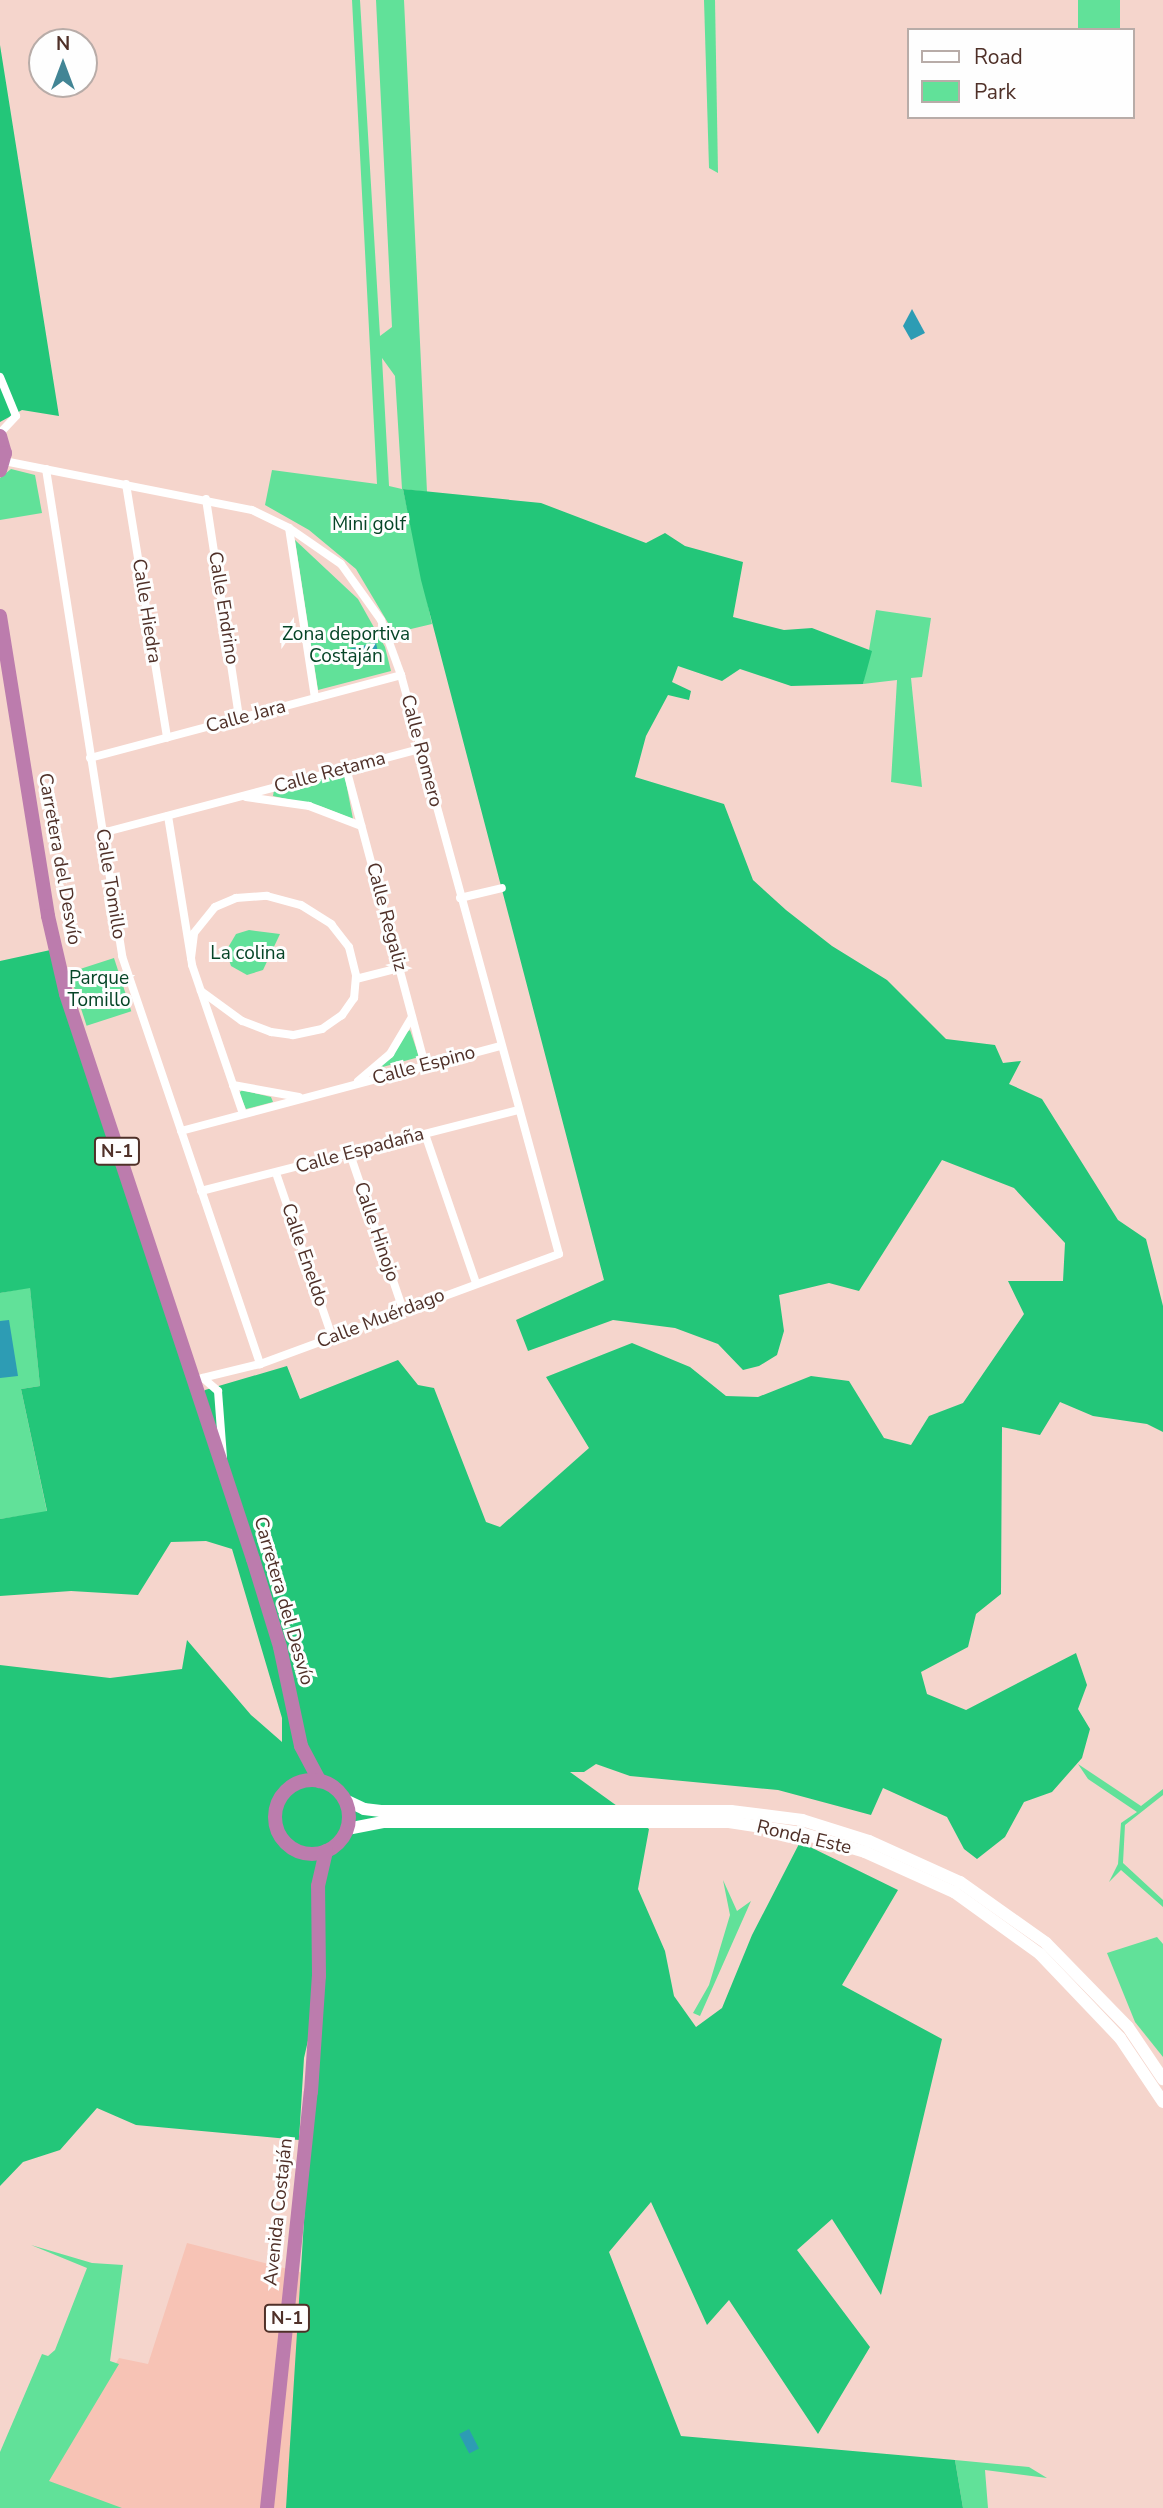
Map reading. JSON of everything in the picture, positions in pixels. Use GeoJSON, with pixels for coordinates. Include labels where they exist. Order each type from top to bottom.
{"type":"FeatureCollection","features":[{"type":"Feature","properties":{"kind":"highway"},"geometry":{"type":"LineString","coordinates":[[0,435],[2,466]]}},
{"type":"Feature","properties":{"kind":"highway","name":"Carretera del Desvío"},"geometry":{"type":"LineString","coordinates":[[0,616],[61,975],[198,1380],[280,1647],[301,1746],[320,1781]]}},
{"type":"Feature","properties":{"kind":"highway","name":"Carretera del Desvío"},"geometry":{"type":"LineString","coordinates":[[294,1785],[301,1746]]}},
{"type":"Feature","properties":{"kind":"highway"},"geometry":{"type":"LineString","coordinates":[[294,1785],[320,1781]]}},
{"type":"Feature","properties":{"kind":"highway","name":"N-1"},"geometry":{"type":"LineString","coordinates":[[320,1781],[345,1800]]}},
{"type":"Feature","properties":{"kind":"highway","name":"N-1"},"geometry":{"type":"LineString","coordinates":[[294,1785],[279,1800],[275,1820],[283,1839],[299,1852],[318,1886]]}},
{"type":"Feature","properties":{"kind":"highway"},"geometry":{"type":"LineString","coordinates":[[299,1852],[326,1851],[347,1829],[345,1800]]}},
{"type":"Feature","properties":{"kind":"highway","name":"N-1"},"geometry":{"type":"LineString","coordinates":[[318,1886],[326,1851]]}},
{"type":"Feature","properties":{"kind":"highway","name":"Avenida Costaján"},"geometry":{"type":"LineString","coordinates":[[267,2508],[317,2012],[318,1886]]}},
{"type":"Feature","properties":{"kind":"main road","name":"Ronda Este"},"geometry":{"type":"LineString","coordinates":[[345,1800],[364,1809],[382,1811],[730,1811],[802,1820],[869,1842],[960,1882],[1046,1943],[1128,2027],[1163,2079]]}},
{"type":"Feature","properties":{"kind":"main road","name":"Ronda Este"},"geometry":{"type":"LineString","coordinates":[[347,1829],[384,1822],[729,1822],[801,1833],[865,1852],[954,1892],[1040,1954],[1120,2038],[1163,2102]]}},
{"type":"Feature","properties":{"kind":"street"},"geometry":{"type":"LineString","coordinates":[[0,377],[16,416],[0,435]]}},
{"type":"Feature","properties":{"kind":"street","name":"Calle Romero"},"geometry":{"type":"LineString","coordinates":[[2,466],[46,469],[252,510],[289,528],[341,564],[381,620],[401,675],[517,1110],[559,1254]]}},
{"type":"Feature","properties":{"kind":"street","name":"Calle Tomillo"},"geometry":{"type":"LineString","coordinates":[[46,469],[122,956],[260,1364]]}},
{"type":"Feature","properties":{"kind":"street","name":"Calle Hiedra"},"geometry":{"type":"LineString","coordinates":[[125,484],[167,738]]}},
{"type":"Feature","properties":{"kind":"street","name":"Calle Endrino"},"geometry":{"type":"LineString","coordinates":[[206,499],[239,718]]}},
{"type":"Feature","properties":{"kind":"street"},"geometry":{"type":"LineString","coordinates":[[289,528],[316,698]]}},
{"type":"Feature","properties":{"kind":"street","name":"Calle Jara"},"geometry":{"type":"LineString","coordinates":[[90,758],[401,675]]}},
{"type":"Feature","properties":{"kind":"street","name":"Calle Retama"},"geometry":{"type":"LineString","coordinates":[[102,834],[421,749]]}},
{"type":"Feature","properties":{"kind":"street","name":"Calle Regaliz"},"geometry":{"type":"LineString","coordinates":[[346,768],[425,1065]]}},
{"type":"Feature","properties":{"kind":"street","name":"Calle Retama"},"geometry":{"type":"LineString","coordinates":[[240,796],[309,806],[362,826]]}},
{"type":"Feature","properties":{"kind":"street"},"geometry":{"type":"LineString","coordinates":[[168,816],[191,958],[243,1114]]}},
{"type":"Feature","properties":{"kind":"street"},"geometry":{"type":"LineString","coordinates":[[460,898],[502,888]]}},
{"type":"Feature","properties":{"kind":"street"},"geometry":{"type":"LineString","coordinates":[[191,958],[194,933],[215,907],[236,898],[267,896],[301,905],[331,924],[349,947],[356,979],[354,998],[342,1016],[321,1029],[293,1035],[271,1032],[242,1021],[201,991]]}},
{"type":"Feature","properties":{"kind":"street"},"geometry":{"type":"LineString","coordinates":[[356,979],[399,968]]}},
{"type":"Feature","properties":{"kind":"street","name":"Calle Espino"},"geometry":{"type":"LineString","coordinates":[[349,1086],[390,1054],[412,1017]]}},
{"type":"Feature","properties":{"kind":"street","name":"Calle Espino"},"geometry":{"type":"LineString","coordinates":[[181,1130],[500,1046]]}},
{"type":"Feature","properties":{"kind":"street","name":"Calle Espino"},"geometry":{"type":"LineString","coordinates":[[233,1085],[308,1098]]}},
{"type":"Feature","properties":{"kind":"street","name":"Calle Espadaña"},"geometry":{"type":"LineString","coordinates":[[201,1191],[517,1110]]}},
{"type":"Feature","properties":{"kind":"street"},"geometry":{"type":"LineString","coordinates":[[425,1134],[476,1283]]}},
{"type":"Feature","properties":{"kind":"street","name":"Calle Hinojo"},"geometry":{"type":"LineString","coordinates":[[350,1154],[403,1310]]}},
{"type":"Feature","properties":{"kind":"street","name":"Calle Eneldo"},"geometry":{"type":"LineString","coordinates":[[276,1173],[332,1337]]}},
{"type":"Feature","properties":{"kind":"street","name":"Calle Muérdago"},"geometry":{"type":"LineString","coordinates":[[198,1380],[260,1364],[559,1254]]}},
{"type":"Feature","properties":{"kind":"street","name":"Carretera del Desvío"},"geometry":{"type":"LineString","coordinates":[[198,1380],[218,1391],[223,1468]]}},
{"type":"Feature","properties":{"kind":"shaded area"},"geometry":{"type":"Polygon","coordinates":[[[187,2243],[307,2274],[288,2508],[98,2508],[43,2487],[119,2358],[148,2364],[187,2243]]]}},
{"type":"Feature","properties":{"kind":"green space","name":"Mini golf"},"geometry":{"type":"Polygon","coordinates":[[[352,0],[360,0],[380,336],[392,327],[376,0],[404,0],[427,492],[403,489],[432,624],[394,633],[356,569],[309,530],[265,505],[272,470],[377,484],[352,0]],[[382,358],[389,486],[402,489],[395,376],[382,358]]]}},
{"type":"Feature","properties":{"kind":"green space"},"geometry":{"type":"Polygon","coordinates":[[[704,0],[715,0],[718,173],[709,168],[704,0]]]}},
{"type":"Feature","properties":{"kind":"green space"},"geometry":{"type":"Polygon","coordinates":[[[1078,0],[1120,0],[1120,28],[1078,28],[1078,0]]]}},
{"type":"Feature","properties":{"kind":"green space"},"geometry":{"type":"Polygon","coordinates":[[[0,45],[59,416],[22,410],[0,422],[0,45]]]}},
{"type":"Feature","properties":{"kind":"green space"},"geometry":{"type":"Polygon","coordinates":[[[11,469],[35,475],[42,513],[0,520],[0,478],[11,469]]]}},
{"type":"Feature","properties":{"kind":"green space"},"geometry":{"type":"Polygon","coordinates":[[[403,489],[541,503],[646,543],[665,533],[685,546],[743,562],[733,617],[784,630],[812,628],[872,651],[863,684],[791,686],[740,669],[722,681],[678,666],[672,682],[691,691],[689,700],[668,695],[646,736],[635,777],[724,804],[753,880],[786,910],[832,946],[887,980],[946,1039],[995,1045],[1003,1063],[1021,1061],[1009,1084],[1042,1099],[1118,1220],[1146,1239],[1163,1306],[1163,1432],[1147,1424],[1093,1416],[1060,1402],[1040,1435],[1002,1427],[1001,1594],[976,1614],[968,1647],[921,1672],[927,1694],[966,1710],[1076,1653],[1087,1685],[1078,1709],[1090,1729],[1082,1758],[1052,1792],[1024,1802],[1005,1837],[977,1859],[964,1849],[947,1817],[883,1788],[871,1815],[778,1790],[630,1776],[596,1764],[584,1772],[570,1772],[649,1829],[638,1889],[665,1951],[674,1996],[696,2027],[722,2008],[752,1935],[800,1842],[898,1890],[842,1985],[942,2039],[881,2295],[832,2219],[797,2250],[870,2347],[818,2434],[729,2300],[707,2325],[651,2202],[609,2252],[681,2436],[955,2460],[963,2508],[286,2508],[318,1997],[304,2058],[299,2140],[136,2125],[97,2108],[60,2150],[23,2162],[0,2186],[0,1665],[110,1678],[182,1669],[187,1640],[251,1715],[282,1742],[282,1718],[232,1549],[206,1541],[171,1542],[138,1595],[71,1591],[0,1596],[0,1519],[47,1511],[21,1389],[40,1386],[30,1288],[0,1293],[0,961],[55,949],[197,1399],[205,1390],[287,1366],[300,1399],[398,1360],[418,1385],[434,1388],[486,1522],[500,1527],[589,1448],[546,1377],[632,1343],[690,1367],[726,1396],[758,1397],[811,1376],[849,1381],[884,1438],[911,1445],[929,1416],[963,1403],[1024,1314],[1008,1281],[1063,1281],[1065,1243],[1014,1188],[942,1160],[859,1291],[829,1283],[779,1295],[784,1331],[777,1355],[759,1366],[743,1370],[718,1344],[675,1328],[613,1320],[528,1351],[516,1320],[604,1280],[421,580],[403,489]]]}},
{"type":"Feature","properties":{"kind":"green space","name":"Zona deportiva Costaján"},"geometry":{"type":"Polygon","coordinates":[[[295,540],[358,599],[385,647],[391,671],[318,690],[295,540]]]}},
{"type":"Feature","properties":{"kind":"green space"},"geometry":{"type":"Polygon","coordinates":[[[876,610],[931,618],[922,677],[911,678],[922,787],[891,782],[897,680],[863,684],[876,610]]]}},
{"type":"Feature","properties":{"kind":"green space"},"geometry":{"type":"Polygon","coordinates":[[[344,772],[353,819],[320,806],[273,796],[274,790],[344,772]]]}},
{"type":"Feature","properties":{"kind":"green space","name":"La colina"},"geometry":{"type":"Polygon","coordinates":[[[249,930],[280,934],[263,970],[247,975],[231,966],[226,951],[236,934],[249,930]]]}},
{"type":"Feature","properties":{"kind":"green space","name":"Parque Tomillo"},"geometry":{"type":"Polygon","coordinates":[[[114,958],[131,1011],[87,1026],[69,973],[114,958]]]}},
{"type":"Feature","properties":{"kind":"green space"},"geometry":{"type":"Polygon","coordinates":[[[410,1030],[419,1057],[379,1068],[407,1032],[410,1030]]]}},
{"type":"Feature","properties":{"kind":"green space"},"geometry":{"type":"Polygon","coordinates":[[[242,1090],[271,1097],[273,1102],[246,1109],[239,1093],[242,1090]]]}},
{"type":"Feature","properties":{"kind":"green space"},"geometry":{"type":"Polygon","coordinates":[[[30,1287],[40,1386],[21,1389],[47,1512],[0,1519],[0,1293],[30,1287]]]}},
{"type":"Feature","properties":{"kind":"green space"},"geometry":{"type":"Polygon","coordinates":[[[1078,1764],[1141,1806],[1163,1789],[1163,1795],[1125,1825],[1123,1863],[1163,1900],[1163,1907],[1121,1870],[1109,1882],[1118,1864],[1121,1823],[1137,1812],[1088,1779],[1078,1764]]]}},
{"type":"Feature","properties":{"kind":"green space"},"geometry":{"type":"Polygon","coordinates":[[[723,1880],[737,1911],[751,1901],[700,2016],[693,2013],[709,1985],[730,1915],[723,1880]]]}},
{"type":"Feature","properties":{"kind":"green space"},"geometry":{"type":"Polygon","coordinates":[[[1157,1937],[1163,1944],[1163,2057],[1135,2022],[1107,1953],[1157,1937]]]}},
{"type":"Feature","properties":{"kind":"green space"},"geometry":{"type":"Polygon","coordinates":[[[31,2245],[92,2263],[123,2265],[110,2361],[119,2364],[49,2481],[122,2508],[0,2508],[0,2452],[42,2354],[48,2356],[55,2350],[87,2268],[31,2245]]]}},
{"type":"Feature","properties":{"kind":"green space"},"geometry":{"type":"Polygon","coordinates":[[[955,2460],[1029,2467],[1047,2478],[985,2470],[988,2508],[963,2508],[955,2460]]]}},
{"type":"Feature","properties":{"kind":"water"},"geometry":{"type":"Polygon","coordinates":[[[912,309],[925,333],[911,340],[903,326],[912,309]]]}},
{"type":"Feature","properties":{"kind":"water"},"geometry":{"type":"Polygon","coordinates":[[[376,643],[379,657],[353,662],[351,648],[376,643]]]}},
{"type":"Feature","properties":{"kind":"water"},"geometry":{"type":"Polygon","coordinates":[[[9,1320],[18,1376],[0,1378],[0,1321],[9,1320]]]}},
{"type":"Feature","properties":{"kind":"water"},"geometry":{"type":"Polygon","coordinates":[[[469,2429],[479,2449],[469,2454],[459,2434],[469,2429]]]}}]}
